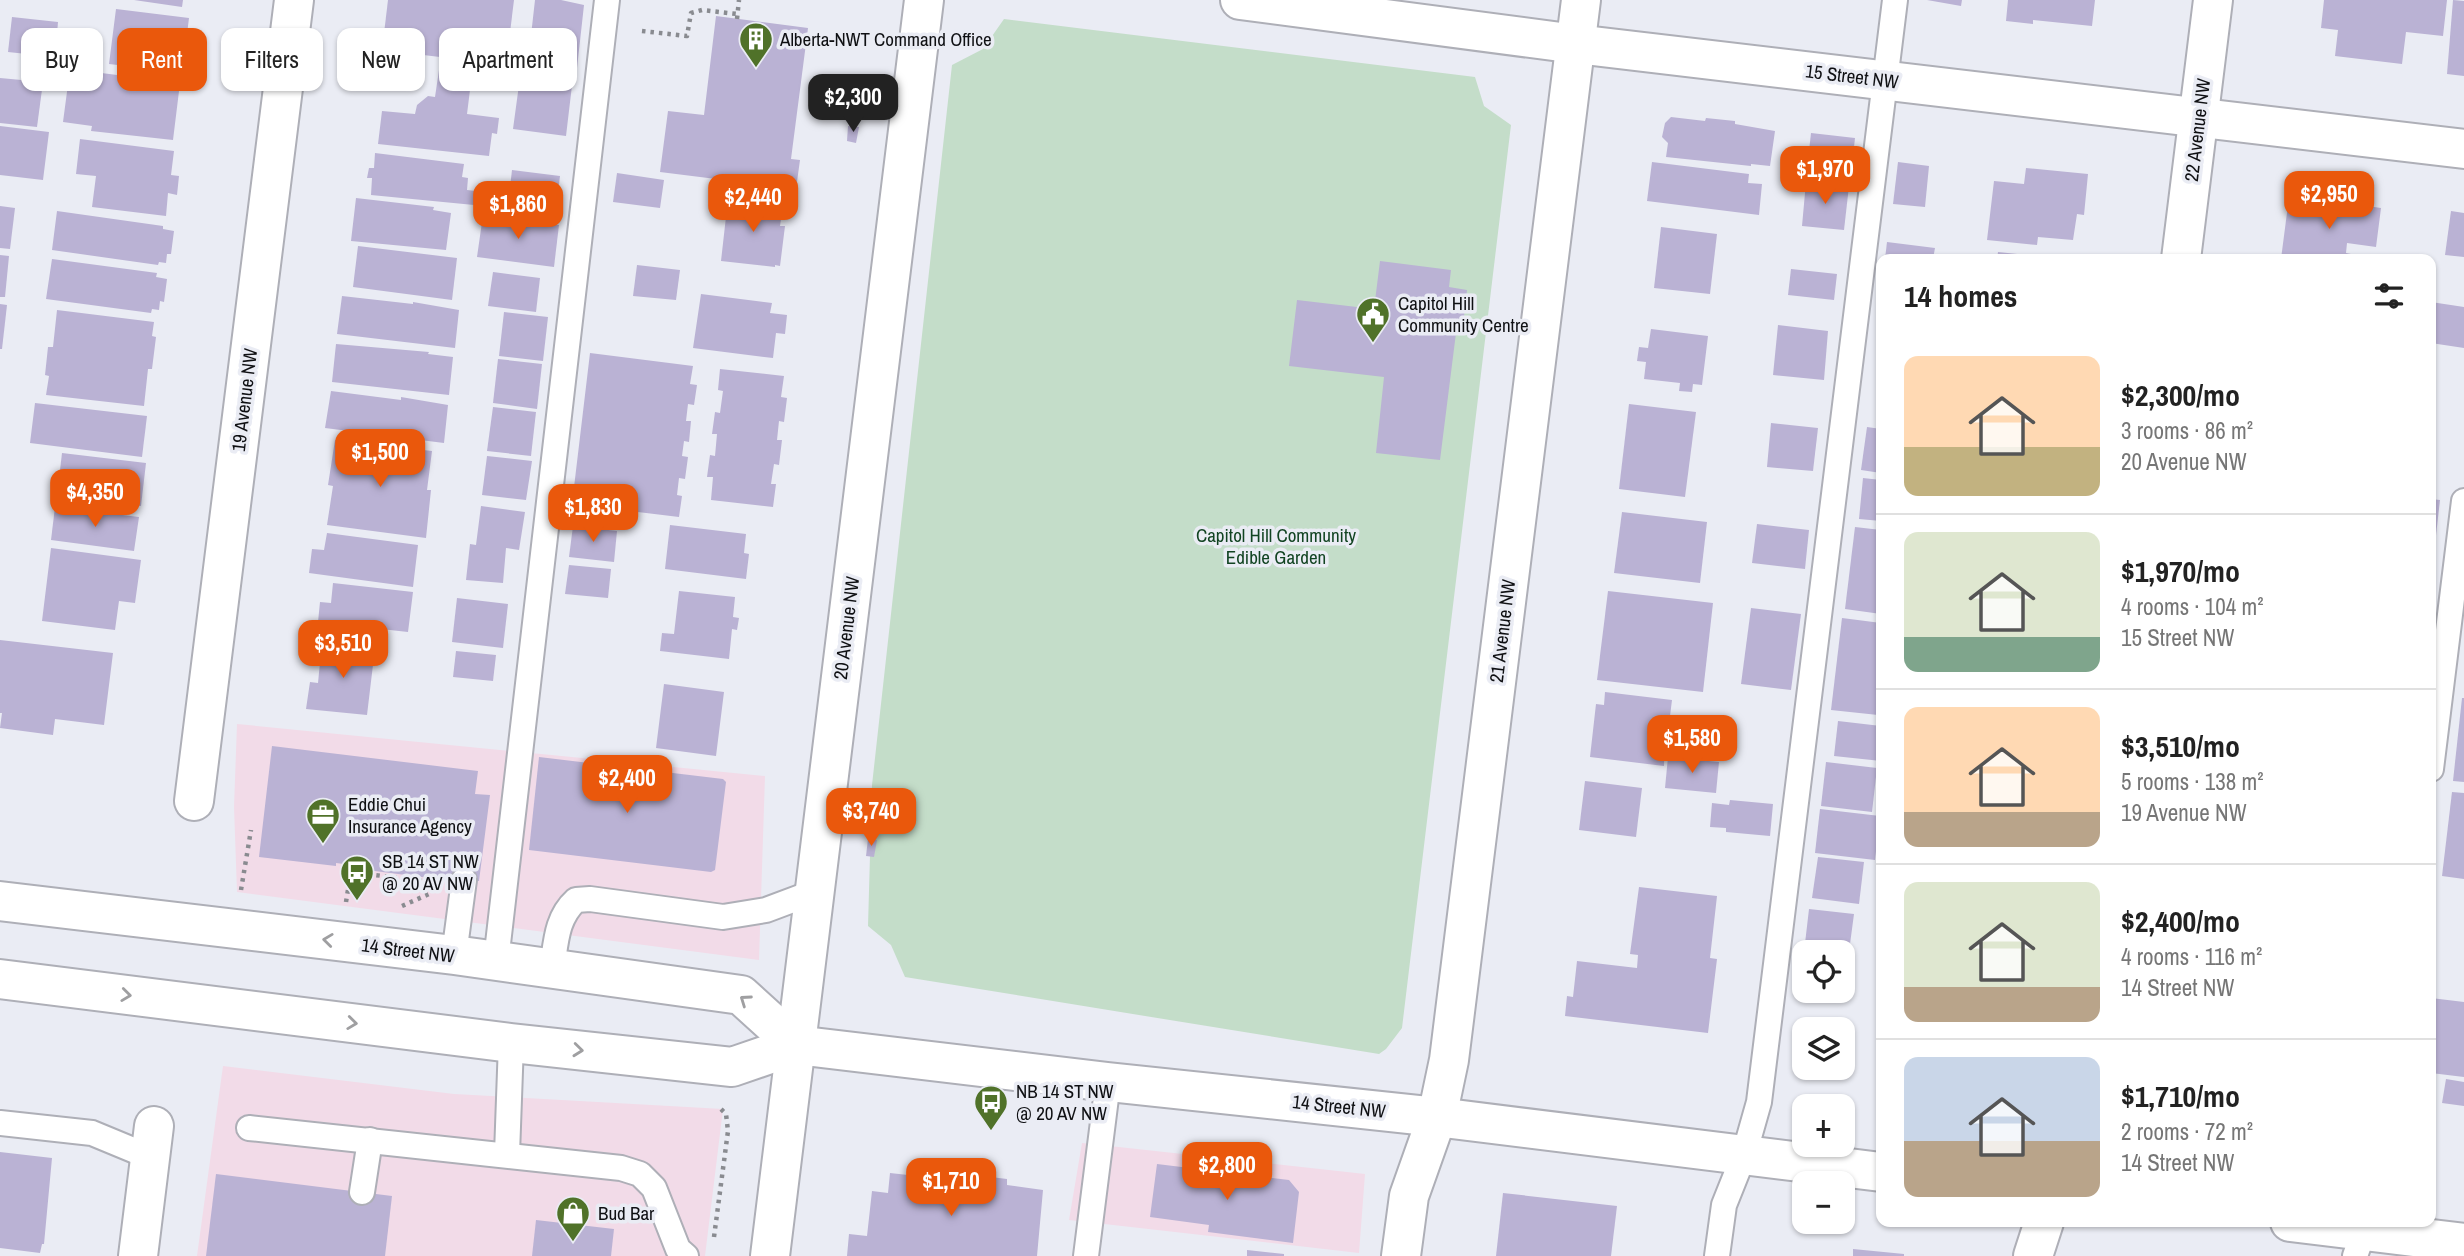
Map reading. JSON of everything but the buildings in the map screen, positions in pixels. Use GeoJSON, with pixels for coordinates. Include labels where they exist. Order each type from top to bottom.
{"type":"FeatureCollection","features":[{"type":"Feature","properties":{"kind":"street","name":"19 Avenue NW"},"geometry":{"type":"LineString","coordinates":[[194,801],[294,0]]}},
{"type":"Feature","properties":{"kind":"street","name":"20 Avenue NW"},"geometry":{"type":"LineString","coordinates":[[770,1256],[924,0]]}},
{"type":"Feature","properties":{"kind":"street","name":"21 Avenue NW"},"geometry":{"type":"LineString","coordinates":[[1401,1256],[1409,1196],[1437,1116],[1449,1060],[1581,0]]}},
{"type":"Feature","properties":{"kind":"street","name":"22 Avenue NW"},"geometry":{"type":"LineString","coordinates":[[2182,254],[2213,0]]}},
{"type":"Feature","properties":{"kind":"street","name":"15 Street NW"},"geometry":{"type":"LineString","coordinates":[[1254,1],[1576,44],[2464,149]]}},
{"type":"Feature","properties":{"kind":"street"},"geometry":{"type":"LineString","coordinates":[[0,890],[70,909]]}},
{"type":"Feature","properties":{"kind":"street","name":"14 Street NW"},"geometry":{"type":"LineString","coordinates":[[0,901],[454,955],[741,995],[796,1045]]}},
{"type":"Feature","properties":{"kind":"street","name":"14 Street NW"},"geometry":{"type":"LineString","coordinates":[[0,979],[511,1043],[732,1067],[796,1045],[1108,1082],[1437,1116],[1876,1171]]}},
{"type":"Feature","properties":{"kind":"street"},"geometry":{"type":"LineString","coordinates":[[0,987],[58,986]]}},
{"type":"Feature","properties":{"kind":"street"},"geometry":{"type":"LineString","coordinates":[[138,1256],[152,1141]]}},
{"type":"Feature","properties":{"kind":"street"},"geometry":{"type":"LineString","coordinates":[[2034,1256],[2043,1227]]}},
{"type":"Feature","properties":{"kind":"street"},"geometry":{"type":"LineString","coordinates":[[2316,1227],[2362,1236],[2464,1242]]}},
{"type":"Feature","properties":{"kind":"lane"},"geometry":{"type":"LineString","coordinates":[[496,961],[607,0]]}},
{"type":"Feature","properties":{"kind":"lane"},"geometry":{"type":"LineString","coordinates":[[1717,1256],[1724,1205],[1744,1154],[1760,1099],[1895,0]]}},
{"type":"Feature","properties":{"kind":"lane"},"geometry":{"type":"LineString","coordinates":[[2436,728],[2464,501]]}},
{"type":"Feature","properties":{"kind":"lane"},"geometry":{"type":"LineString","coordinates":[[454,881],[454,955]]}},
{"type":"Feature","properties":{"kind":"lane"},"geometry":{"type":"LineString","coordinates":[[552,968],[560,920],[566,909],[576,900],[723,917],[766,910],[814,892]]}},
{"type":"Feature","properties":{"kind":"lane"},"geometry":{"type":"LineString","coordinates":[[507,1154],[511,1043]]}},
{"type":"Feature","properties":{"kind":"lane"},"geometry":{"type":"LineString","coordinates":[[1086,1256],[1108,1082]]}},
{"type":"Feature","properties":{"kind":"lane"},"geometry":{"type":"LineString","coordinates":[[0,1123],[152,1141]]}},
{"type":"Feature","properties":{"kind":"lane"},"geometry":{"type":"LineString","coordinates":[[249,1128],[621,1168],[640,1174],[654,1188],[678,1249],[686,1256]]}},
{"type":"Feature","properties":{"kind":"lane"},"geometry":{"type":"LineString","coordinates":[[362,1192],[370,1140]]}},
{"type":"Feature","properties":{"kind":"path"},"geometry":{"type":"LineString","coordinates":[[642,31],[687,36],[691,13],[702,10],[737,16],[739,0]]}},
{"type":"Feature","properties":{"kind":"path"},"geometry":{"type":"LineString","coordinates":[[240,894],[251,830]]}},
{"type":"Feature","properties":{"kind":"path"},"geometry":{"type":"LineString","coordinates":[[345,909],[352,865]]}},
{"type":"Feature","properties":{"kind":"path"},"geometry":{"type":"LineString","coordinates":[[351,872],[454,881]]}},
{"type":"Feature","properties":{"kind":"path"},"geometry":{"type":"LineString","coordinates":[[393,910],[433,892]]}},
{"type":"Feature","properties":{"kind":"shaded area"},"geometry":{"type":"Polygon","coordinates":[[[237,724],[765,776],[759,960],[237,892],[234,807],[237,724]]]}},
{"type":"Feature","properties":{"kind":"shaded area"},"geometry":{"type":"Polygon","coordinates":[[[223,1066],[454,1094],[723,1109],[705,1256],[197,1256],[223,1066]]]}},
{"type":"Feature","properties":{"kind":"shaded area"},"geometry":{"type":"Polygon","coordinates":[[[1082,1143],[1365,1174],[1359,1253],[1069,1220],[1082,1143]]]}},
{"type":"Feature","properties":{"kind":"green space","name":"Capitol Hill Community Edible Garden"},"geometry":{"type":"Polygon","coordinates":[[[1004,19],[1475,77],[1484,106],[1511,125],[1402,1028],[1379,1054],[905,977],[891,945],[868,926],[872,785],[952,65],[983,49],[1004,19]]]}},
{"type":"Feature","properties":{"kind":"place","name":"Alberta-NWT Command Office"},"geometry":{"type":"Point","coordinates":[756,69]}},
{"type":"Feature","properties":{"kind":"place","name":"Capitol Hill Community Centre"},"geometry":{"type":"Point","coordinates":[1373,344]}},
{"type":"Feature","properties":{"kind":"place","name":"Eddie Chui Insurance Agency"},"geometry":{"type":"Point","coordinates":[323,845]}},
{"type":"Feature","properties":{"kind":"place","name":"SB 14 ST NW @ 20 AV NW"},"geometry":{"type":"Point","coordinates":[357,902]}},
{"type":"Feature","properties":{"kind":"place","name":"NB 14 ST NW @ 20 AV NW"},"geometry":{"type":"Point","coordinates":[991,1132]}},
{"type":"Feature","properties":{"kind":"place","name":"Bud Bar"},"geometry":{"type":"Point","coordinates":[573,1243]}}]}
